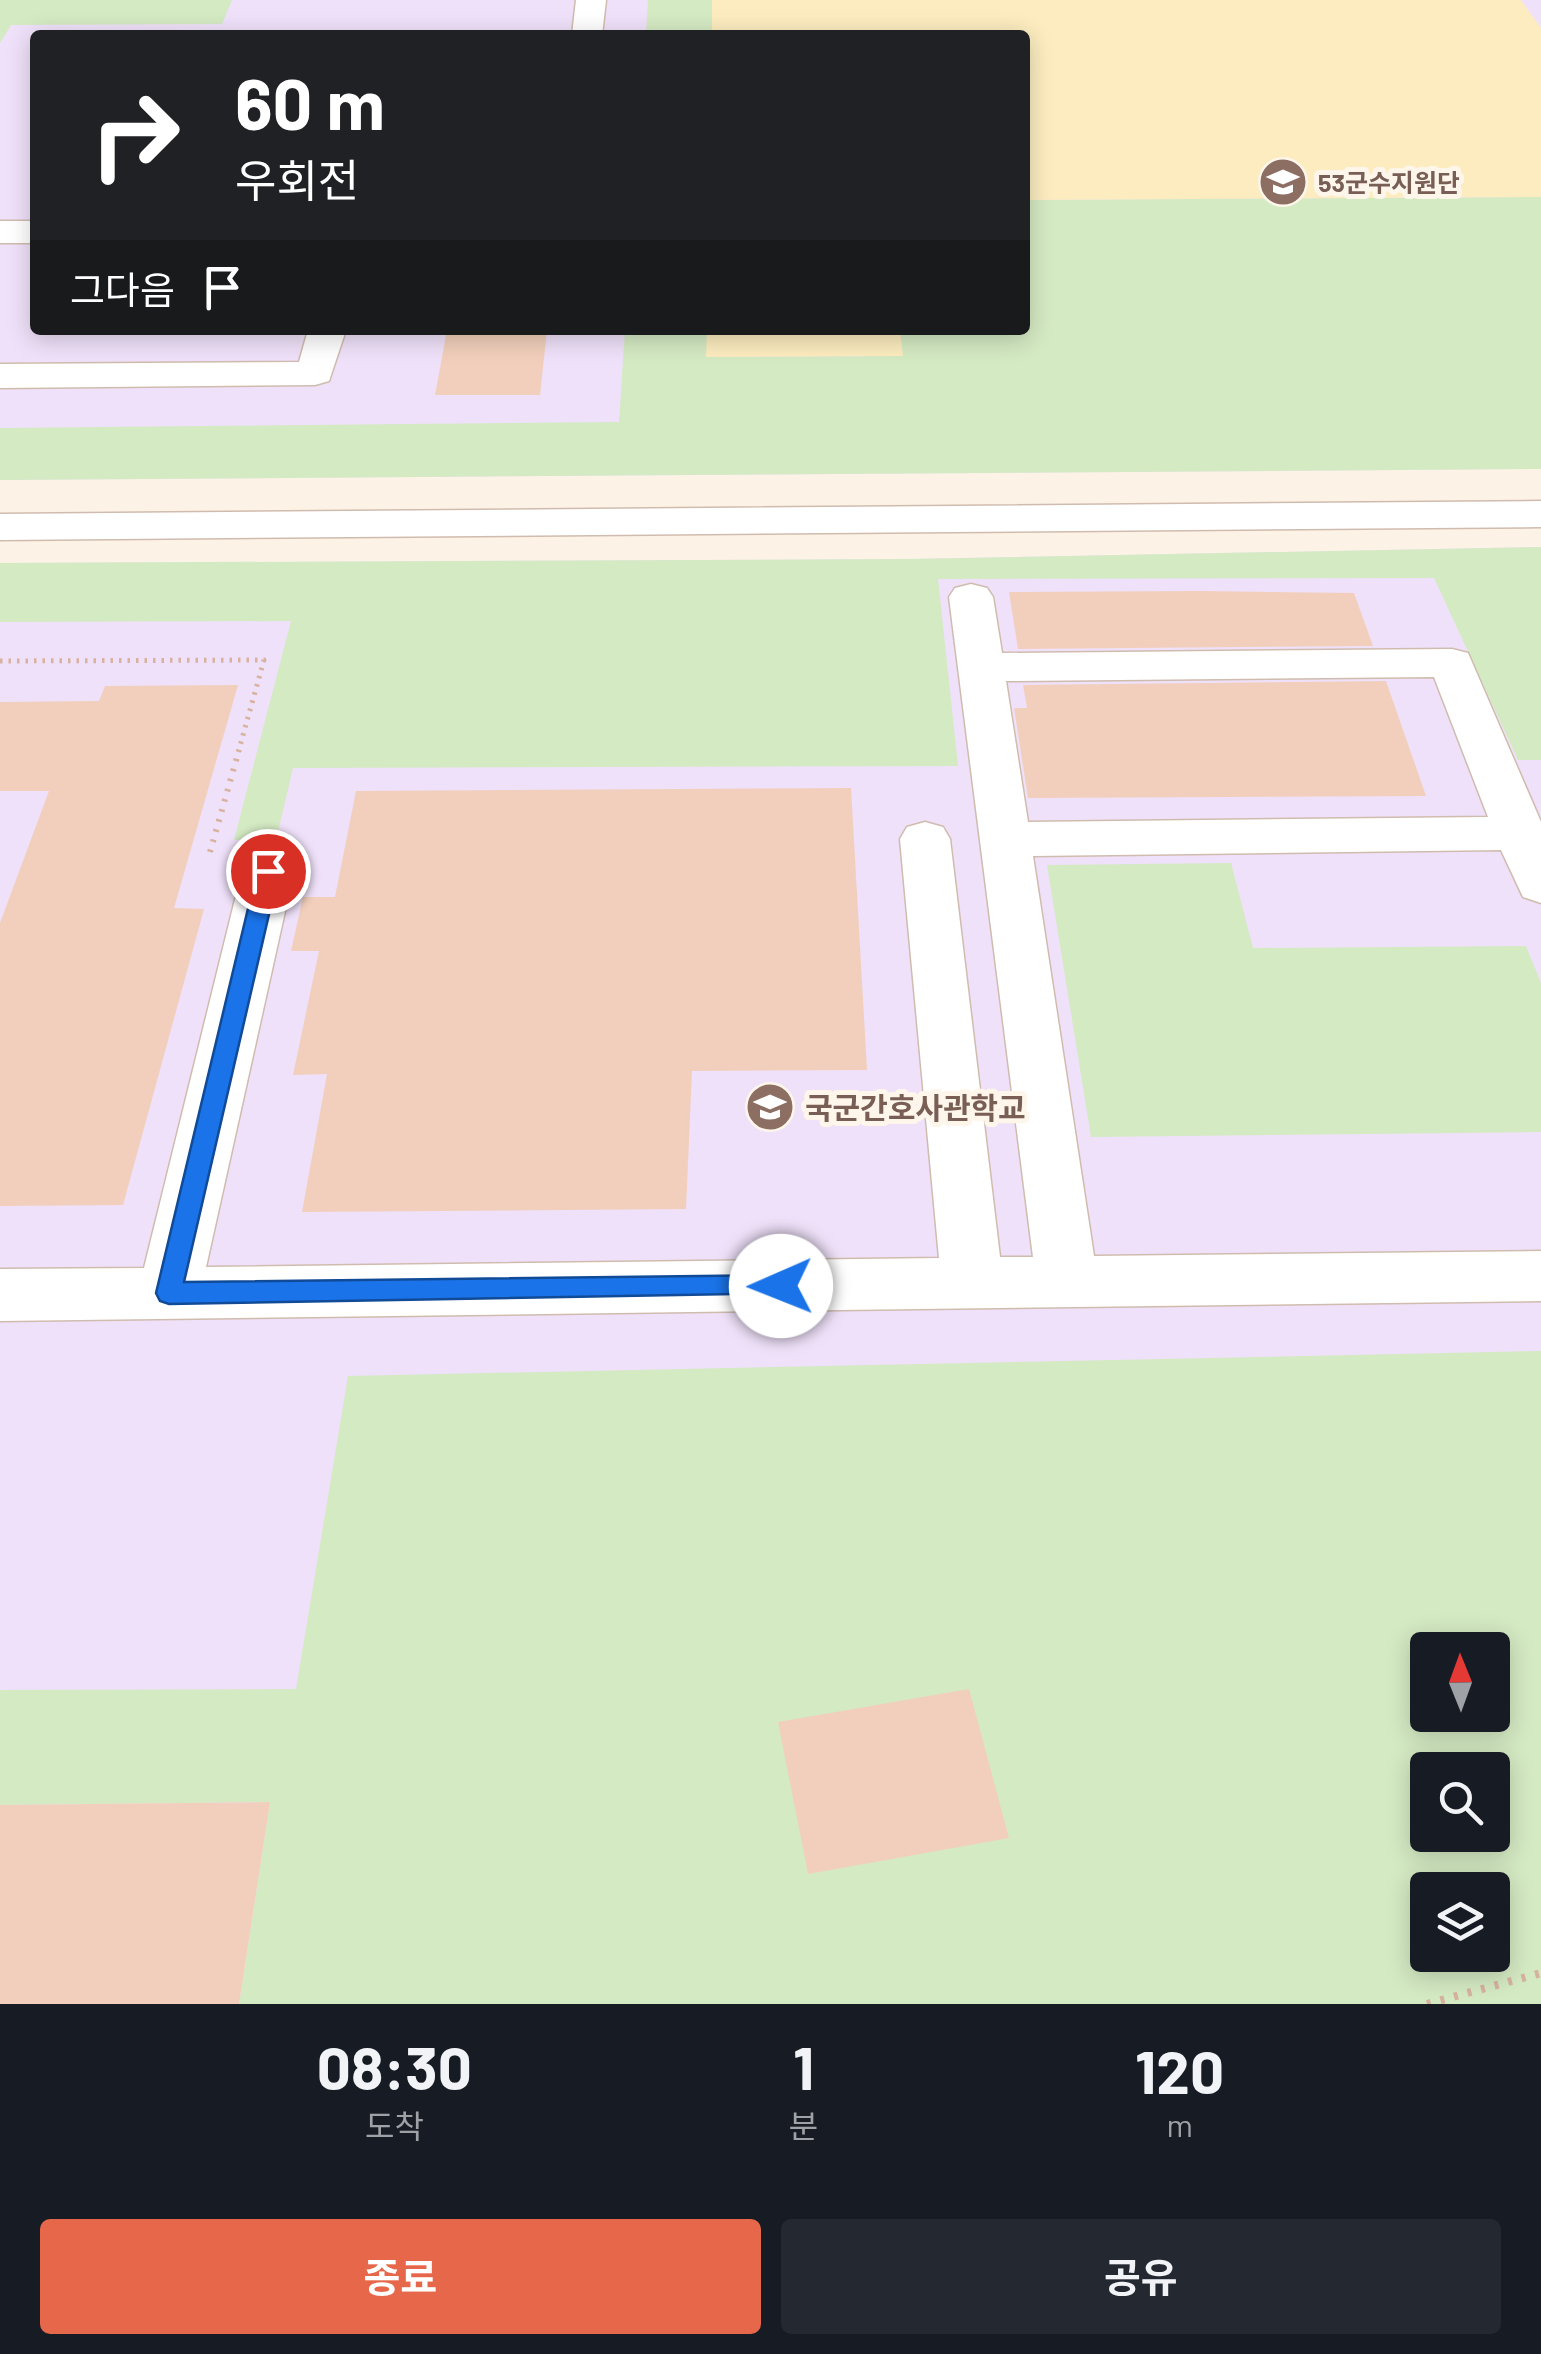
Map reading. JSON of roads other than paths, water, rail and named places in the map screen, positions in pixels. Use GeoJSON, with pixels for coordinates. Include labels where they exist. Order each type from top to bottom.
{"type":"FeatureCollection","features":[{"type":"Feature","properties":{"kind":"street"},"geometry":{"type":"LineString","coordinates":[[587,30],[590,0]]}},
{"type":"Feature","properties":{"kind":"street"},"geometry":{"type":"LineString","coordinates":[[0,232],[30,232]]}},
{"type":"Feature","properties":{"kind":"street"},"geometry":{"type":"LineString","coordinates":[[0,376],[315,372],[325,335]]}},
{"type":"Feature","properties":{"kind":"street"},"geometry":{"type":"LineString","coordinates":[[0,526],[1541,514]]}},
{"type":"Feature","properties":{"kind":"street"},"geometry":{"type":"LineString","coordinates":[[971,597],[1067,1282]]}},
{"type":"Feature","properties":{"kind":"street"},"geometry":{"type":"LineString","coordinates":[[980,667],[1452,663],[1541,885]]}},
{"type":"Feature","properties":{"kind":"street"},"geometry":{"type":"LineString","coordinates":[[1004,838],[1520,832]]}},
{"type":"Feature","properties":{"kind":"street"},"geometry":{"type":"LineString","coordinates":[[926,840],[972,1283]]}},
{"type":"Feature","properties":{"kind":"street"},"geometry":{"type":"LineString","coordinates":[[169,1293],[267,877]]}},
{"type":"Feature","properties":{"kind":"street"},"geometry":{"type":"LineString","coordinates":[[0,1295],[1541,1276]]}},
{"type":"Feature","properties":{"kind":"place","name":"53군수지원단"},"geometry":{"type":"Point","coordinates":[1283,182]}},
{"type":"Feature","properties":{"kind":"place","name":"국군간호사관학교"},"geometry":{"type":"Point","coordinates":[770,1107]}}]}
